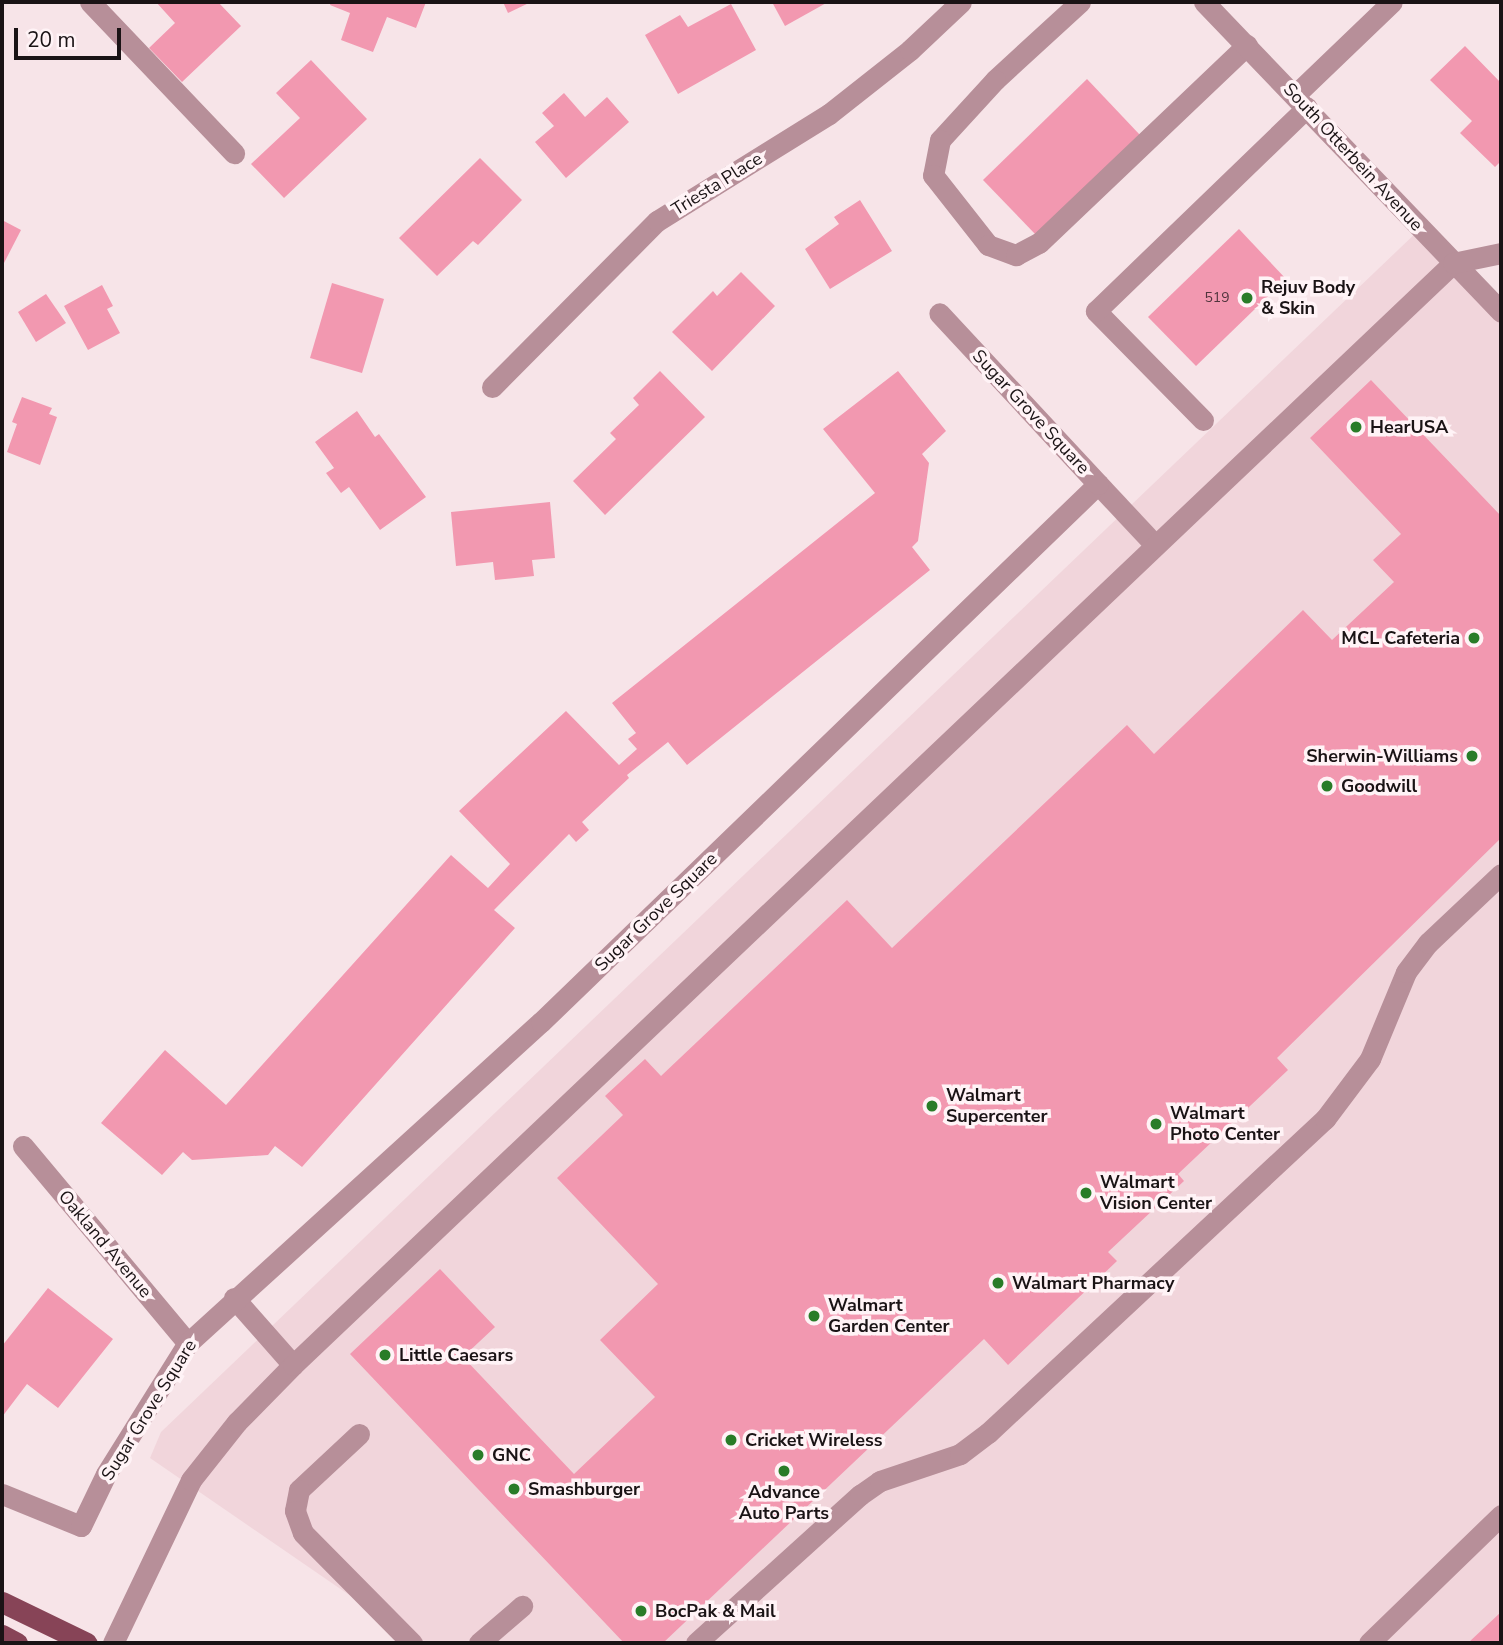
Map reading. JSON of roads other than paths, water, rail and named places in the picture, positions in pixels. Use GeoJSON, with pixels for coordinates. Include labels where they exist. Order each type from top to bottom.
{"type":"FeatureCollection","features":[{"type":"Feature","properties":{"kind":"main road"},"geometry":{"type":"LineString","coordinates":[[2,1601],[87,1643]]}},
{"type":"Feature","properties":{"kind":"main road"},"geometry":{"type":"LineString","coordinates":[[2,1635],[17,1643]]}},
{"type":"Feature","properties":{"kind":"street"},"geometry":{"type":"LineString","coordinates":[[90,2],[234,153]]}},
{"type":"Feature","properties":{"kind":"street","name":"Triesta Place"},"geometry":{"type":"LineString","coordinates":[[492,387],[657,221],[829,114],[910,50],[961,2]]}},
{"type":"Feature","properties":{"kind":"street"},"geometry":{"type":"LineString","coordinates":[[1080,2],[995,80],[940,141],[933,176],[988,245],[1016,255],[1039,243],[1247,45]]}},
{"type":"Feature","properties":{"kind":"street","name":"South Otterbein Avenue"},"geometry":{"type":"LineString","coordinates":[[1204,2],[1501,312]]}},
{"type":"Feature","properties":{"kind":"street"},"geometry":{"type":"LineString","coordinates":[[1203,420],[1096,312],[1301,101],[1392,2]]}},
{"type":"Feature","properties":{"kind":"street"},"geometry":{"type":"LineString","coordinates":[[113,1643],[191,1480],[237,1422],[293,1365],[1453,263],[1501,253]]}},
{"type":"Feature","properties":{"kind":"street","name":"Sugar Grove Square"},"geometry":{"type":"LineString","coordinates":[[2,1494],[81,1526],[106,1474],[188,1343],[234,1298],[541,1023],[1098,484],[939,313]]}},
{"type":"Feature","properties":{"kind":"street"},"geometry":{"type":"LineString","coordinates":[[1098,484],[1155,545]]}},
{"type":"Feature","properties":{"kind":"street"},"geometry":{"type":"LineString","coordinates":[[696,1643],[860,1495],[880,1481],[960,1454],[988,1433],[1325,1119],[1370,1059],[1405,972],[1428,943],[1501,874]]}},
{"type":"Feature","properties":{"kind":"street","name":"Oakland Avenue"},"geometry":{"type":"LineString","coordinates":[[23,1146],[188,1343]]}},
{"type":"Feature","properties":{"kind":"street"},"geometry":{"type":"LineString","coordinates":[[234,1298],[293,1365]]}},
{"type":"Feature","properties":{"kind":"street"},"geometry":{"type":"LineString","coordinates":[[359,1434],[299,1490],[295,1511],[303,1533],[412,1643]]}},
{"type":"Feature","properties":{"kind":"street"},"geometry":{"type":"LineString","coordinates":[[1369,1643],[1501,1516]]}},
{"type":"Feature","properties":{"kind":"street"},"geometry":{"type":"LineString","coordinates":[[479,1643],[522,1606]]}},
{"type":"Feature","properties":{"kind":"place","name":"Rejuv Body & Skin"},"geometry":{"type":"Point","coordinates":[1247,298]}},
{"type":"Feature","properties":{"kind":"place","name":"HearUSA"},"geometry":{"type":"Point","coordinates":[1356,427]}},
{"type":"Feature","properties":{"kind":"place","name":"MCL Cafeteria"},"geometry":{"type":"Point","coordinates":[1474,638]}},
{"type":"Feature","properties":{"kind":"place","name":"Sherwin-Williams"},"geometry":{"type":"Point","coordinates":[1472,756]}},
{"type":"Feature","properties":{"kind":"place","name":"Goodwill"},"geometry":{"type":"Point","coordinates":[1327,786]}},
{"type":"Feature","properties":{"kind":"place","name":"Walmart Supercenter"},"geometry":{"type":"Point","coordinates":[932,1106]}},
{"type":"Feature","properties":{"kind":"place","name":"Walmart Photo Center"},"geometry":{"type":"Point","coordinates":[1156,1124]}},
{"type":"Feature","properties":{"kind":"place","name":"Walmart Vision Center"},"geometry":{"type":"Point","coordinates":[1086,1193]}},
{"type":"Feature","properties":{"kind":"place","name":"Walmart Pharmacy"},"geometry":{"type":"Point","coordinates":[998,1283]}},
{"type":"Feature","properties":{"kind":"place","name":"Walmart Garden Center"},"geometry":{"type":"Point","coordinates":[814,1316]}},
{"type":"Feature","properties":{"kind":"place","name":"Little Caesars"},"geometry":{"type":"Point","coordinates":[385,1355]}},
{"type":"Feature","properties":{"kind":"place","name":"Cricket Wireless"},"geometry":{"type":"Point","coordinates":[731,1440]}},
{"type":"Feature","properties":{"kind":"place","name":"GNC"},"geometry":{"type":"Point","coordinates":[478,1455]}},
{"type":"Feature","properties":{"kind":"place","name":"Advance Auto Parts"},"geometry":{"type":"Point","coordinates":[784,1471]}},
{"type":"Feature","properties":{"kind":"place","name":"Smashburger"},"geometry":{"type":"Point","coordinates":[514,1489]}},
{"type":"Feature","properties":{"kind":"place","name":"BocPak & Mail"},"geometry":{"type":"Point","coordinates":[641,1611]}}]}
